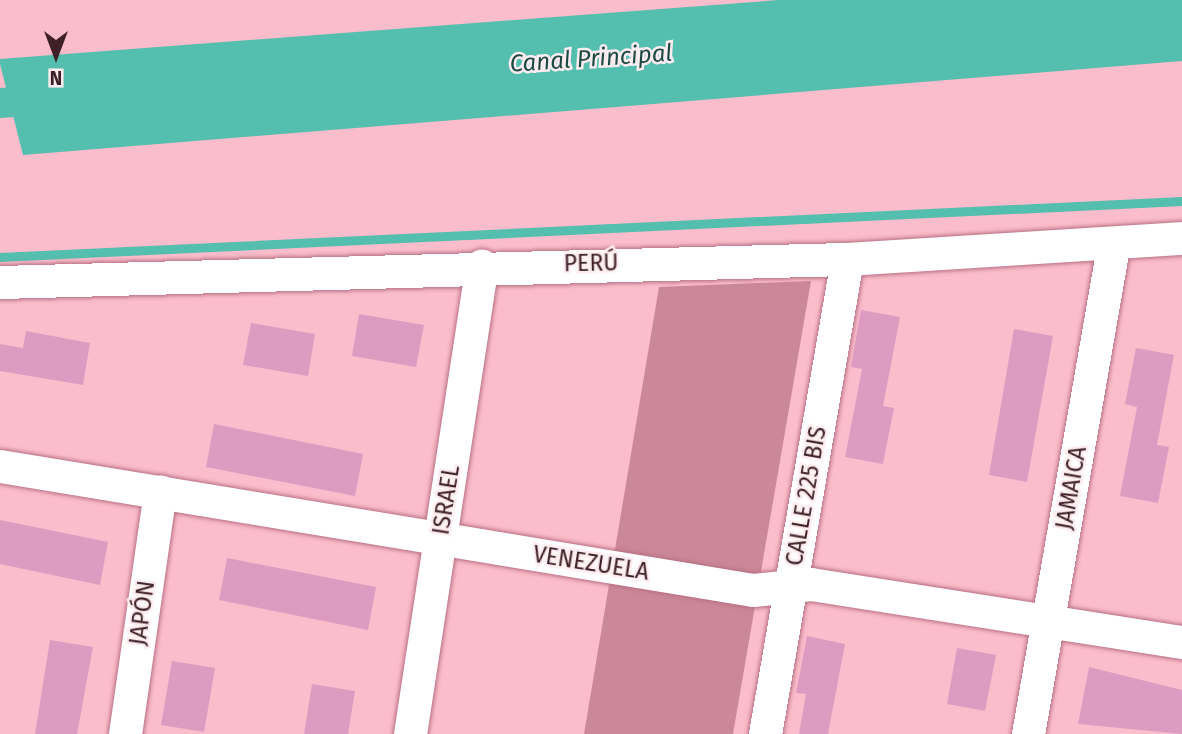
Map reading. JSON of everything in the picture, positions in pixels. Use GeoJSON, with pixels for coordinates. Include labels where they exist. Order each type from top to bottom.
{"type":"FeatureCollection","features":[{"type":"Feature","properties":{"kind":"street","name":"PERÚ"},"geometry":{"type":"LineString","coordinates":[[0,282],[482,265],[847,259],[1182,238]]}},
{"type":"Feature","properties":{"kind":"street","name":"JAMAICA"},"geometry":{"type":"LineString","coordinates":[[1028,734],[1114,243]]}},
{"type":"Feature","properties":{"kind":"street","name":"CALLE 225 BIS"},"geometry":{"type":"LineString","coordinates":[[765,734],[847,259]]}},
{"type":"Feature","properties":{"kind":"street","name":"ISRAEL"},"geometry":{"type":"LineString","coordinates":[[410,734],[482,265]]}},
{"type":"Feature","properties":{"kind":"street","name":"VENEZUELA"},"geometry":{"type":"LineString","coordinates":[[0,466],[753,590],[790,586],[1182,642]]}},
{"type":"Feature","properties":{"kind":"street","name":"JAPÓN"},"geometry":{"type":"LineString","coordinates":[[125,734],[160,492]]}},
{"type":"Feature","properties":{"kind":"shaded area"},"geometry":{"type":"Polygon","coordinates":[[[811,281],[733,734],[584,734],[659,287],[811,281]]]}},
{"type":"Feature","properties":{"kind":"water"},"geometry":{"type":"Polygon","coordinates":[[[779,0],[1182,0],[1182,61],[23,155],[0,64],[0,59],[779,0]]]}},
{"type":"Feature","properties":{"kind":"building"},"geometry":{"type":"Polygon","coordinates":[[[861,310],[900,317],[883,406],[894,408],[883,464],[845,457],[862,369],[851,367],[861,310]]]}},
{"type":"Feature","properties":{"kind":"building"},"geometry":{"type":"Polygon","coordinates":[[[359,314],[424,325],[416,367],[352,356],[359,314]]]}},
{"type":"Feature","properties":{"kind":"building"},"geometry":{"type":"Polygon","coordinates":[[[251,323],[315,334],[308,376],[243,365],[251,323]]]}},
{"type":"Feature","properties":{"kind":"building"},"geometry":{"type":"Polygon","coordinates":[[[1014,329],[1053,336],[1027,482],[989,475],[1014,329]]]}},
{"type":"Feature","properties":{"kind":"building"},"geometry":{"type":"Polygon","coordinates":[[[26,331],[90,343],[83,385],[0,371],[0,344],[23,348],[26,331]]]}},
{"type":"Feature","properties":{"kind":"building"},"geometry":{"type":"Polygon","coordinates":[[[1136,348],[1174,355],[1157,445],[1169,447],[1158,503],[1120,496],[1137,407],[1125,404],[1136,348]]]}},
{"type":"Feature","properties":{"kind":"building"},"geometry":{"type":"Polygon","coordinates":[[[214,424],[363,454],[355,496],[206,467],[214,424]]]}},
{"type":"Feature","properties":{"kind":"building"},"geometry":{"type":"Polygon","coordinates":[[[0,520],[108,542],[100,585],[0,564],[0,520]]]}},
{"type":"Feature","properties":{"kind":"building"},"geometry":{"type":"Polygon","coordinates":[[[227,558],[376,587],[368,630],[219,600],[227,558]]]}},
{"type":"Feature","properties":{"kind":"building"},"geometry":{"type":"Polygon","coordinates":[[[807,636],[845,644],[828,734],[799,734],[806,694],[796,693],[807,636]]]}},
{"type":"Feature","properties":{"kind":"building"},"geometry":{"type":"Polygon","coordinates":[[[50,640],[93,647],[77,734],[35,734],[50,640]]]}},
{"type":"Feature","properties":{"kind":"building"},"geometry":{"type":"Polygon","coordinates":[[[957,648],[996,655],[985,711],[947,704],[957,648]]]}},
{"type":"Feature","properties":{"kind":"building"},"geometry":{"type":"Polygon","coordinates":[[[172,661],[215,668],[204,732],[161,725],[172,661]]]}},
{"type":"Feature","properties":{"kind":"building"},"geometry":{"type":"Polygon","coordinates":[[[1089,667],[1182,690],[1182,734],[1078,724],[1089,667]]]}},
{"type":"Feature","properties":{"kind":"building"},"geometry":{"type":"Polygon","coordinates":[[[312,684],[355,691],[348,734],[304,734],[312,684]]]}},
{"type":"Feature","properties":{"kind":"waterway","name":"Canal Principal"},"geometry":{"type":"LineString","coordinates":[[0,103],[51,99]]}},
{"type":"Feature","properties":{"kind":"waterway"},"geometry":{"type":"LineString","coordinates":[[0,257],[1182,201]]}}]}
